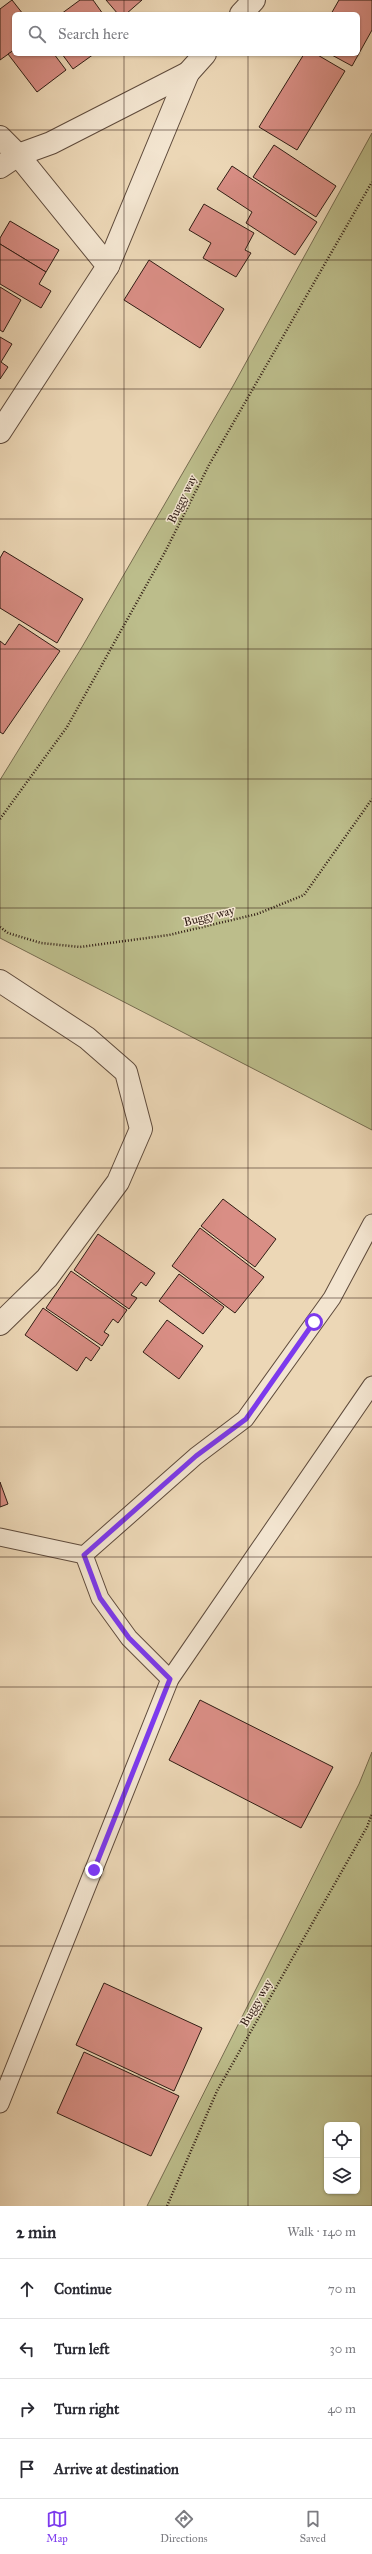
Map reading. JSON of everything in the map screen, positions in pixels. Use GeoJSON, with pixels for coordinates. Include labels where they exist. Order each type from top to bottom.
{"type":"FeatureCollection","features":[{"type":"Feature","properties":{"kind":"street"},"geometry":{"type":"LineString","coordinates":[[243,12],[254,0]]}},
{"type":"Feature","properties":{"kind":"street"},"geometry":{"type":"LineString","coordinates":[[0,432],[108,266],[188,73],[203,56]]}},
{"type":"Feature","properties":{"kind":"street"},"geometry":{"type":"LineString","coordinates":[[0,167],[18,155],[51,143],[188,73]]}},
{"type":"Feature","properties":{"kind":"street"},"geometry":{"type":"LineString","coordinates":[[0,137],[18,155],[108,266]]}},
{"type":"Feature","properties":{"kind":"street"},"geometry":{"type":"LineString","coordinates":[[0,981],[87,1038],[126,1072],[141,1129],[118,1182],[47,1278],[0,1324]]}},
{"type":"Feature","properties":{"kind":"lane"},"geometry":{"type":"LineString","coordinates":[[84,1555],[196,1456],[246,1419],[332,1298],[372,1223]]}},
{"type":"Feature","properties":{"kind":"lane"},"geometry":{"type":"LineString","coordinates":[[0,2104],[170,1679],[372,1386]]}},
{"type":"Feature","properties":{"kind":"lane"},"geometry":{"type":"LineString","coordinates":[[0,1537],[84,1555]]}},
{"type":"Feature","properties":{"kind":"lane"},"geometry":{"type":"LineString","coordinates":[[84,1555],[100,1598],[129,1638],[170,1679]]}},
{"type":"Feature","properties":{"kind":"path","name":"Buggy way"},"geometry":{"type":"LineString","coordinates":[[0,819],[66,727],[165,552],[209,464],[372,182]]}},
{"type":"Feature","properties":{"kind":"path","name":"Buggy way"},"geometry":{"type":"LineString","coordinates":[[0,927],[8,933],[41,943],[80,947],[169,935],[257,914],[304,896],[372,798]]}},
{"type":"Feature","properties":{"kind":"path","name":"Buggy way"},"geometry":{"type":"LineString","coordinates":[[167,2206],[217,2091],[363,1834],[372,1814]]}},
{"type":"Feature","properties":{"kind":"green space"},"geometry":{"type":"Polygon","coordinates":[[[372,133],[372,1130],[0,938],[0,780],[82,647],[233,386],[372,133]]]}},
{"type":"Feature","properties":{"kind":"green space"},"geometry":{"type":"Polygon","coordinates":[[[372,1752],[372,2206],[147,2206],[359,1784],[372,1752]]]}},
{"type":"Feature","properties":{"kind":"building"},"geometry":{"type":"Polygon","coordinates":[[[12,0],[21,12],[12,12],[12,51],[0,60],[0,9],[12,0]]]}},
{"type":"Feature","properties":{"kind":"building"},"geometry":{"type":"Polygon","coordinates":[[[80,0],[93,0],[102,12],[64,12],[80,0]]]}},
{"type":"Feature","properties":{"kind":"building"},"geometry":{"type":"Polygon","coordinates":[[[106,0],[142,0],[128,12],[116,12],[106,0]]]}},
{"type":"Feature","properties":{"kind":"building"},"geometry":{"type":"Polygon","coordinates":[[[339,0],[372,0],[372,30],[360,52],[360,12],[332,12],[339,0]]]}},
{"type":"Feature","properties":{"kind":"building"},"geometry":{"type":"Polygon","coordinates":[[[12,51],[12,56],[56,56],[66,70],[37,92],[8,54],[12,51]]]}},
{"type":"Feature","properties":{"kind":"building"},"geometry":{"type":"Polygon","coordinates":[[[63,56],[91,56],[73,69],[63,56]]]}},
{"type":"Feature","properties":{"kind":"building"},"geometry":{"type":"Polygon","coordinates":[[[303,56],[319,56],[345,71],[297,150],[259,127],[303,56]]]}},
{"type":"Feature","properties":{"kind":"building"},"geometry":{"type":"Polygon","coordinates":[[[334,56],[358,56],[352,66],[334,56]]]}},
{"type":"Feature","properties":{"kind":"building"},"geometry":{"type":"Polygon","coordinates":[[[274,145],[336,186],[316,217],[253,177],[274,145]]]}},
{"type":"Feature","properties":{"kind":"building"},"geometry":{"type":"Polygon","coordinates":[[[232,166],[317,222],[295,255],[246,223],[252,212],[217,189],[232,166]]]}},
{"type":"Feature","properties":{"kind":"building"},"geometry":{"type":"Polygon","coordinates":[[[204,204],[254,233],[245,250],[251,253],[236,277],[203,258],[211,243],[189,230],[204,204]]]}},
{"type":"Feature","properties":{"kind":"building"},"geometry":{"type":"Polygon","coordinates":[[[10,221],[59,250],[46,272],[0,244],[0,238],[10,221]]]}},
{"type":"Feature","properties":{"kind":"building"},"geometry":{"type":"Polygon","coordinates":[[[0,244],[46,272],[39,284],[51,291],[41,308],[0,284],[0,244]]]}},
{"type":"Feature","properties":{"kind":"building"},"geometry":{"type":"Polygon","coordinates":[[[149,260],[224,309],[200,348],[124,300],[149,260]]]}},
{"type":"Feature","properties":{"kind":"building"},"geometry":{"type":"Polygon","coordinates":[[[0,287],[21,300],[3,332],[0,330],[0,287]]]}},
{"type":"Feature","properties":{"kind":"building"},"geometry":{"type":"Polygon","coordinates":[[[0,337],[12,344],[1,362],[8,367],[0,379],[0,337]]]}},
{"type":"Feature","properties":{"kind":"building"},"geometry":{"type":"Polygon","coordinates":[[[4,551],[83,599],[57,643],[0,608],[0,558],[4,551]]]}},
{"type":"Feature","properties":{"kind":"building"},"geometry":{"type":"Polygon","coordinates":[[[19,624],[60,651],[3,734],[0,732],[0,641],[5,645],[19,624]]]}},
{"type":"Feature","properties":{"kind":"building"},"geometry":{"type":"Polygon","coordinates":[[[223,1199],[276,1239],[255,1267],[201,1226],[223,1199]]]}},
{"type":"Feature","properties":{"kind":"building"},"geometry":{"type":"Polygon","coordinates":[[[200,1228],[264,1277],[235,1313],[172,1266],[200,1228]]]}},
{"type":"Feature","properties":{"kind":"building"},"geometry":{"type":"Polygon","coordinates":[[[98,1234],[155,1273],[146,1286],[141,1282],[131,1295],[137,1298],[129,1309],[74,1270],[98,1234]]]}},
{"type":"Feature","properties":{"kind":"building"},"geometry":{"type":"Polygon","coordinates":[[[71,1271],[127,1310],[118,1323],[113,1319],[104,1332],[109,1335],[102,1346],[46,1308],[71,1271]]]}},
{"type":"Feature","properties":{"kind":"building"},"geometry":{"type":"Polygon","coordinates":[[[179,1274],[224,1307],[203,1334],[159,1301],[179,1274]]]}},
{"type":"Feature","properties":{"kind":"building"},"geometry":{"type":"Polygon","coordinates":[[[43,1308],[100,1348],[91,1361],[86,1357],[77,1371],[25,1335],[43,1308]]]}},
{"type":"Feature","properties":{"kind":"building"},"geometry":{"type":"Polygon","coordinates":[[[167,1320],[203,1346],[179,1379],[143,1352],[167,1320]]]}},
{"type":"Feature","properties":{"kind":"building"},"geometry":{"type":"Polygon","coordinates":[[[0,1482],[8,1504],[0,1507],[0,1482]]]}},
{"type":"Feature","properties":{"kind":"building"},"geometry":{"type":"Polygon","coordinates":[[[200,1700],[333,1767],[301,1828],[169,1760],[200,1700]]]}},
{"type":"Feature","properties":{"kind":"building"},"geometry":{"type":"Polygon","coordinates":[[[104,1983],[202,2028],[174,2091],[76,2045],[104,1983]]]}},
{"type":"Feature","properties":{"kind":"building"},"geometry":{"type":"Polygon","coordinates":[[[84,2052],[179,2096],[151,2156],[57,2113],[84,2052]]]}},
{"type":"Feature","properties":{"kind":"route"},"geometry":{"type":"LineString","coordinates":[[94,1870],[170,1679],[129,1638],[100,1598],[84,1555],[196,1456],[246,1419],[314,1322]]}}]}
